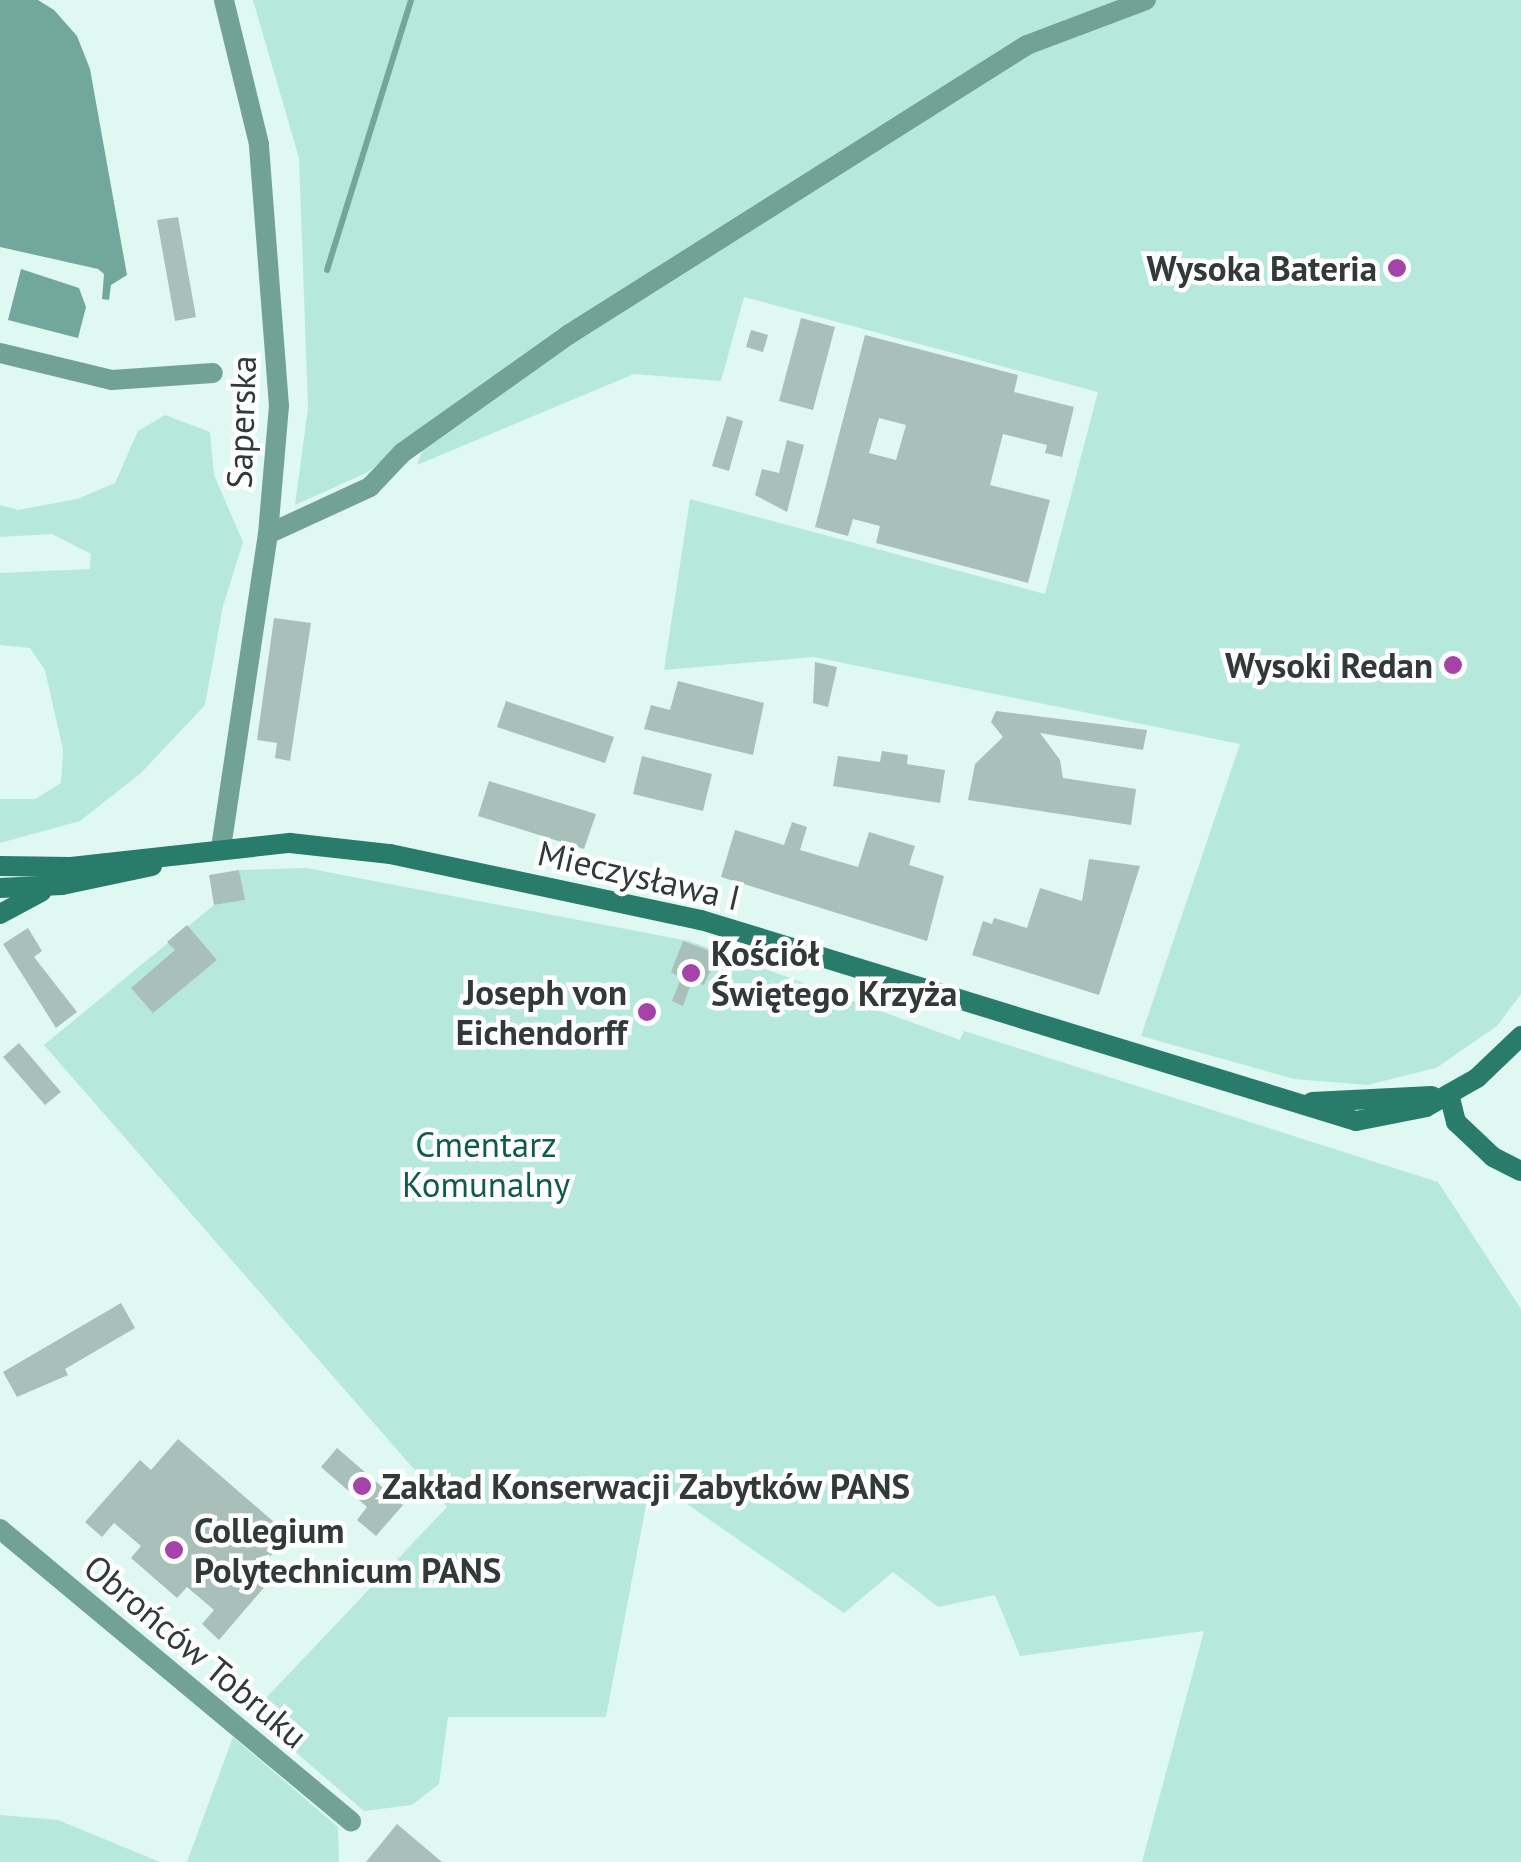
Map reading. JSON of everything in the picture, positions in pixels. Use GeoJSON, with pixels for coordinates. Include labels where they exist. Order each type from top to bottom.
{"type":"FeatureCollection","features":[{"type":"Feature","properties":{"kind":"main road","name":"Mieczysława I"},"geometry":{"type":"LineString","coordinates":[[0,866],[72,867],[290,842],[355,848],[648,907],[1295,1102],[1449,1094]]}},
{"type":"Feature","properties":{"kind":"main road","name":"Mieczysława I"},"geometry":{"type":"LineString","coordinates":[[0,888],[62,885],[145,869],[187,853]]}},
{"type":"Feature","properties":{"kind":"main road"},"geometry":{"type":"LineString","coordinates":[[0,914],[62,885]]}},
{"type":"Feature","properties":{"kind":"main road"},"geometry":{"type":"LineString","coordinates":[[1521,1036],[1477,1078],[1449,1094],[1456,1122],[1478,1144],[1521,1170]]}},
{"type":"Feature","properties":{"kind":"street","name":"Saperska"},"geometry":{"type":"LineString","coordinates":[[221,848],[268,534],[279,406],[275,296],[259,144],[224,0]]}},
{"type":"Feature","properties":{"kind":"street"},"geometry":{"type":"LineString","coordinates":[[268,534],[370,487],[402,453],[568,336],[1027,44],[1146,0]]}},
{"type":"Feature","properties":{"kind":"street"},"geometry":{"type":"LineString","coordinates":[[0,354],[112,380],[213,372]]}},
{"type":"Feature","properties":{"kind":"street","name":"Obrońców Tobruku"},"geometry":{"type":"LineString","coordinates":[[0,1528],[351,1821]]}},
{"type":"Feature","properties":{"kind":"green space"},"geometry":{"type":"Polygon","coordinates":[[[253,0],[1521,0],[1521,994],[1497,1026],[1436,1068],[1367,1085],[1294,1079],[1141,1036],[1240,744],[814,657],[664,670],[690,499],[1045,594],[1098,392],[744,297],[721,381],[634,374],[417,465],[423,449],[404,442],[368,472],[295,505],[308,408],[299,158],[253,0]]]}},
{"type":"Feature","properties":{"kind":"green space"},"geometry":{"type":"Polygon","coordinates":[[[165,415],[210,432],[214,475],[243,542],[223,606],[205,705],[141,773],[80,821],[0,843],[0,799],[35,799],[61,783],[63,750],[45,670],[30,648],[0,645],[0,573],[90,569],[91,554],[52,534],[0,537],[0,505],[18,510],[77,499],[115,483],[138,431],[165,415]]]}},
{"type":"Feature","properties":{"kind":"green space","name":"Cmentarz Komunalny"},"geometry":{"type":"Polygon","coordinates":[[[306,868],[689,941],[960,1040],[964,1031],[1438,1182],[1521,1309],[1521,1862],[1142,1862],[1204,1631],[1020,1656],[995,1595],[938,1607],[893,1572],[844,1613],[651,1479],[606,1717],[448,1717],[439,1784],[412,1805],[364,1811],[251,1714],[447,1507],[44,1045],[214,905],[244,900],[239,870],[306,868]]]}},
{"type":"Feature","properties":{"kind":"green space"},"geometry":{"type":"Polygon","coordinates":[[[233,1737],[338,1827],[339,1862],[187,1862],[233,1737]]]}},
{"type":"Feature","properties":{"kind":"green space"},"geometry":{"type":"Polygon","coordinates":[[[0,1815],[58,1820],[160,1862],[0,1862],[0,1815]]]}},
{"type":"Feature","properties":{"kind":"shaded area"},"geometry":{"type":"Polygon","coordinates":[[[0,0],[38,0],[54,10],[77,36],[90,69],[127,275],[111,285],[109,300],[102,299],[104,274],[98,269],[0,247],[0,0]]]}},
{"type":"Feature","properties":{"kind":"shaded area"},"geometry":{"type":"Polygon","coordinates":[[[21,269],[79,288],[86,307],[78,338],[8,320],[21,269]]]}},
{"type":"Feature","properties":{"kind":"building"},"geometry":{"type":"Polygon","coordinates":[[[178,217],[196,317],[175,321],[157,220],[178,217]]]}},
{"type":"Feature","properties":{"kind":"building"},"geometry":{"type":"Polygon","coordinates":[[[801,318],[835,327],[813,410],[779,401],[801,318]]]}},
{"type":"Feature","properties":{"kind":"building"},"geometry":{"type":"Polygon","coordinates":[[[751,330],[768,335],[763,352],[746,347],[751,330]]]}},
{"type":"Feature","properties":{"kind":"building"},"geometry":{"type":"Polygon","coordinates":[[[865,335],[1018,375],[1014,392],[1074,407],[1062,457],[1045,453],[1047,445],[1003,434],[990,485],[1050,500],[1028,583],[876,543],[880,526],[853,519],[848,536],[815,527],[865,335]],[[879,418],[869,453],[896,460],[906,425],[879,418]]]}},
{"type":"Feature","properties":{"kind":"building"},"geometry":{"type":"Polygon","coordinates":[[[727,416],[743,421],[729,471],[712,466],[727,416]]]}},
{"type":"Feature","properties":{"kind":"building"},"geometry":{"type":"Polygon","coordinates":[[[787,440],[804,445],[787,512],[755,495],[762,469],[779,473],[787,440]]]}},
{"type":"Feature","properties":{"kind":"building"},"geometry":{"type":"Polygon","coordinates":[[[274,618],[311,623],[290,761],[275,758],[277,743],[257,740],[274,618]]]}},
{"type":"Feature","properties":{"kind":"building"},"geometry":{"type":"Polygon","coordinates":[[[815,662],[837,667],[828,707],[813,703],[815,662]]]}},
{"type":"Feature","properties":{"kind":"building"},"geometry":{"type":"Polygon","coordinates":[[[678,681],[764,703],[753,755],[644,729],[651,705],[670,710],[678,681]]]}},
{"type":"Feature","properties":{"kind":"building"},"geometry":{"type":"Polygon","coordinates":[[[506,701],[614,737],[605,763],[497,727],[506,701]]]}},
{"type":"Feature","properties":{"kind":"building"},"geometry":{"type":"Polygon","coordinates":[[[996,711],[1147,730],[1143,750],[1040,733],[1060,760],[1063,778],[1136,789],[1131,825],[968,800],[975,764],[1003,737],[991,722],[996,711]]]}},
{"type":"Feature","properties":{"kind":"building"},"geometry":{"type":"Polygon","coordinates":[[[882,751],[908,755],[907,764],[945,770],[940,803],[833,786],[838,756],[880,762],[882,751]]]}},
{"type":"Feature","properties":{"kind":"building"},"geometry":{"type":"Polygon","coordinates":[[[642,756],[712,774],[703,811],[633,794],[642,756]]]}},
{"type":"Feature","properties":{"kind":"building"},"geometry":{"type":"Polygon","coordinates":[[[489,781],[596,814],[584,849],[478,816],[489,781]]]}},
{"type":"Feature","properties":{"kind":"building"},"geometry":{"type":"Polygon","coordinates":[[[792,822],[807,827],[800,850],[858,867],[869,832],[915,846],[909,865],[944,876],[927,941],[721,877],[735,830],[784,845],[792,822]]]}},
{"type":"Feature","properties":{"kind":"building"},"geometry":{"type":"Polygon","coordinates":[[[1089,859],[1140,866],[1099,995],[972,955],[983,921],[992,924],[994,918],[1027,928],[1040,888],[1082,901],[1089,859]]]}},
{"type":"Feature","properties":{"kind":"building"},"geometry":{"type":"Polygon","coordinates":[[[239,870],[245,900],[214,905],[209,875],[239,870]]]}},
{"type":"Feature","properties":{"kind":"building"},"geometry":{"type":"Polygon","coordinates":[[[187,925],[217,960],[153,1013],[131,988],[175,950],[167,942],[187,925]]]}},
{"type":"Feature","properties":{"kind":"building"},"geometry":{"type":"Polygon","coordinates":[[[28,928],[42,951],[34,957],[77,1012],[56,1028],[3,944],[28,928]]]}},
{"type":"Feature","properties":{"kind":"building","name":"Kościół Świętego Krzyża"},"geometry":{"type":"Polygon","coordinates":[[[683,941],[718,954],[704,985],[692,981],[683,1006],[672,1001],[681,978],[671,972],[683,941]]]}},
{"type":"Feature","properties":{"kind":"building"},"geometry":{"type":"Polygon","coordinates":[[[19,1043],[61,1092],[45,1105],[3,1057],[19,1043]]]}},
{"type":"Feature","properties":{"kind":"building"},"geometry":{"type":"Polygon","coordinates":[[[121,1303],[135,1328],[65,1369],[68,1375],[17,1397],[3,1372],[121,1303]]]}},
{"type":"Feature","properties":{"kind":"building"},"geometry":{"type":"Polygon","coordinates":[[[178,1439],[289,1535],[261,1567],[273,1577],[219,1640],[202,1624],[214,1610],[187,1587],[177,1598],[131,1558],[141,1546],[114,1523],[102,1537],[85,1522],[140,1460],[151,1470],[178,1439]]]}},
{"type":"Feature","properties":{"kind":"building","name":"Zakład Konserwacji Zabytków PANS"},"geometry":{"type":"Polygon","coordinates":[[[337,1448],[403,1505],[376,1536],[357,1520],[367,1507],[321,1467],[337,1448]]]}},
{"type":"Feature","properties":{"kind":"building"},"geometry":{"type":"Polygon","coordinates":[[[397,1824],[442,1862],[366,1862],[397,1824]]]}},
{"type":"Feature","properties":{"kind":"waterway"},"geometry":{"type":"LineString","coordinates":[[327,270],[411,0]]}},
{"type":"Feature","properties":{"kind":"place","name":"Wysoka Bateria"},"geometry":{"type":"Point","coordinates":[1397,268]}},
{"type":"Feature","properties":{"kind":"place","name":"Wysoki Redan"},"geometry":{"type":"Point","coordinates":[1453,665]}},
{"type":"Feature","properties":{"kind":"place","name":"Kościół Świętego Krzyża"},"geometry":{"type":"Point","coordinates":[691,973]}},
{"type":"Feature","properties":{"kind":"place","name":"Joseph von Eichendorff"},"geometry":{"type":"Point","coordinates":[647,1012]}},
{"type":"Feature","properties":{"kind":"place","name":"Zakład Konserwacji Zabytków PANS"},"geometry":{"type":"Point","coordinates":[362,1486]}},
{"type":"Feature","properties":{"kind":"place","name":"Collegium Polytechnicum PANS"},"geometry":{"type":"Point","coordinates":[174,1550]}}]}
